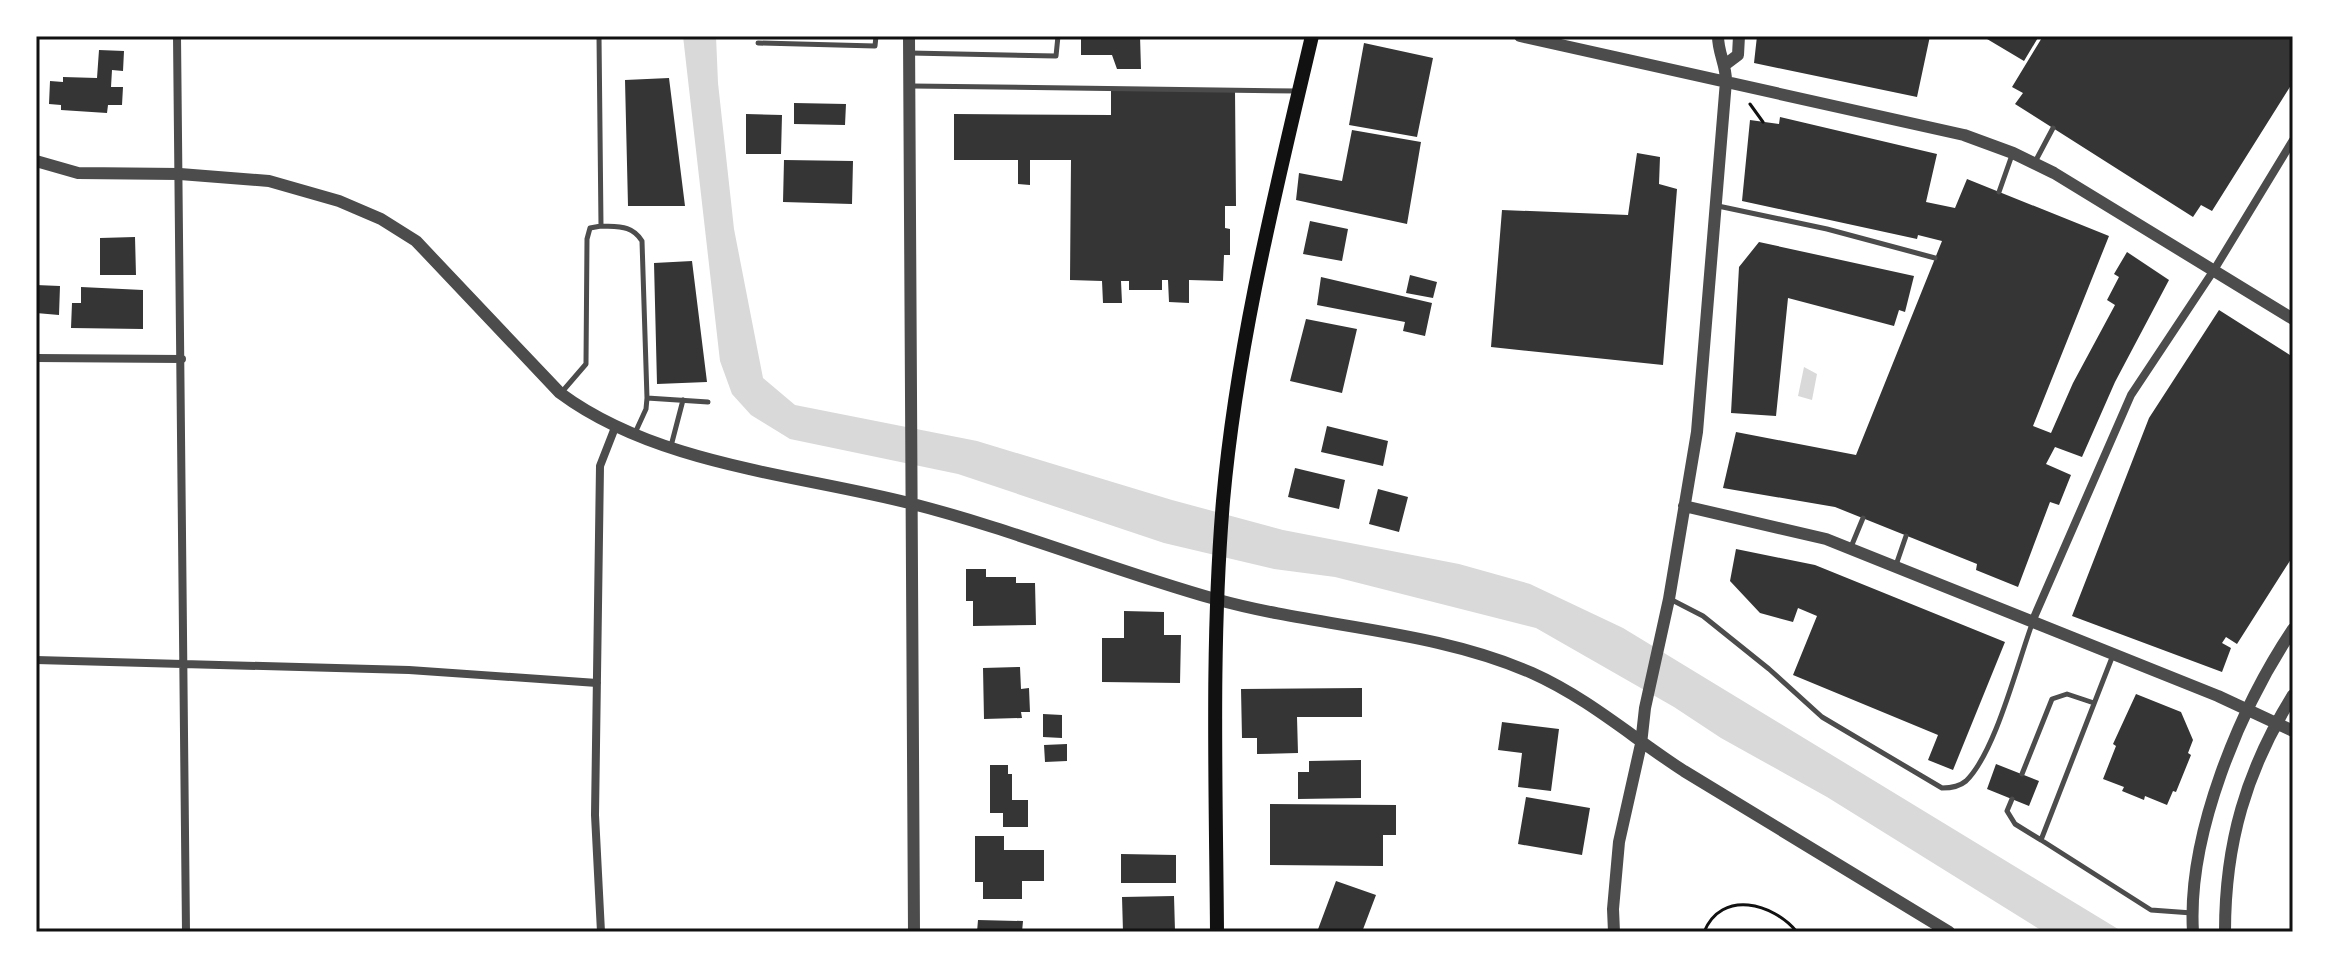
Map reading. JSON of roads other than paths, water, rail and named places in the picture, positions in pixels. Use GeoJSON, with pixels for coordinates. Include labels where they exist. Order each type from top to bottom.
{"type":"FeatureCollection","features":[{"type":"Feature","properties":{"kind":"main road"},"geometry":{"type":"LineString","coordinates":[[1217,932],[1217,600],[1223,499],[1251,313],[1312,36]]}},
{"type":"Feature","properties":{"kind":"street"},"geometry":{"type":"LineString","coordinates":[[177,36],[186,932]]}},
{"type":"Feature","properties":{"kind":"street"},"geometry":{"type":"LineString","coordinates":[[909,36],[914,932]]}},
{"type":"Feature","properties":{"kind":"street"},"geometry":{"type":"LineString","coordinates":[[1520,36],[1964,135],[2035,163],[2293,319]]}},
{"type":"Feature","properties":{"kind":"street"},"geometry":{"type":"LineString","coordinates":[[1614,932],[1619,842],[1669,599],[1697,432],[1726,81],[1726,64],[1718,50],[1718,36]]}},
{"type":"Feature","properties":{"kind":"street"},"geometry":{"type":"LineString","coordinates":[[1726,64],[1738,55],[1739,36]]}},
{"type":"Feature","properties":{"kind":"street"},"geometry":{"type":"LineString","coordinates":[[2032,622],[2131,395],[2214,270],[2293,140]]}},
{"type":"Feature","properties":{"kind":"street"},"geometry":{"type":"LineString","coordinates":[[36,161],[78,173],[180,174],[269,181],[339,201],[381,219],[416,241],[560,393],[587,413],[684,453],[911,503],[1217,600],[1457,647],[1531,673],[1592,705],[1641,744],[1949,932]]}},
{"type":"Feature","properties":{"kind":"street"},"geometry":{"type":"LineString","coordinates":[[36,358],[182,359]]}},
{"type":"Feature","properties":{"kind":"street"},"geometry":{"type":"LineString","coordinates":[[601,932],[595,815],[600,466],[616,425]]}},
{"type":"Feature","properties":{"kind":"street"},"geometry":{"type":"LineString","coordinates":[[1684,506],[1826,539],[1851,548],[2248,708],[2293,731]]}},
{"type":"Feature","properties":{"kind":"street"},"geometry":{"type":"LineString","coordinates":[[2193,932],[2192,913],[2204,832],[2227,758],[2271,662],[2293,629]]}},
{"type":"Feature","properties":{"kind":"street"},"geometry":{"type":"LineString","coordinates":[[36,660],[409,670],[597,683]]}},
{"type":"Feature","properties":{"kind":"street"},"geometry":{"type":"LineString","coordinates":[[2225,932],[2227,879],[2244,793],[2276,722],[2293,695]]}},
{"type":"Feature","properties":{"kind":"lane"},"geometry":{"type":"LineString","coordinates":[[599,36],[601,226]]}},
{"type":"Feature","properties":{"kind":"lane"},"geometry":{"type":"LineString","coordinates":[[758,43],[875,46],[876,36]]}},
{"type":"Feature","properties":{"kind":"lane"},"geometry":{"type":"LineString","coordinates":[[909,53],[1056,56],[1058,36]]}},
{"type":"Feature","properties":{"kind":"lane"},"geometry":{"type":"LineString","coordinates":[[909,85],[1299,91]]}},
{"type":"Feature","properties":{"kind":"lane"},"geometry":{"type":"LineString","coordinates":[[2035,163],[2053,128]]}},
{"type":"Feature","properties":{"kind":"lane"},"geometry":{"type":"LineString","coordinates":[[1999,192],[2013,153]]}},
{"type":"Feature","properties":{"kind":"lane"},"geometry":{"type":"LineString","coordinates":[[1716,205],[1827,229],[1935,258]]}},
{"type":"Feature","properties":{"kind":"lane"},"geometry":{"type":"LineString","coordinates":[[560,393],[586,364],[587,239],[590,228],[627,228],[636,232],[642,241],[647,398],[646,409],[635,433]]}},
{"type":"Feature","properties":{"kind":"lane"},"geometry":{"type":"LineString","coordinates":[[647,398],[708,402]]}},
{"type":"Feature","properties":{"kind":"lane"},"geometry":{"type":"LineString","coordinates":[[671,447],[683,400]]}},
{"type":"Feature","properties":{"kind":"lane"},"geometry":{"type":"LineString","coordinates":[[1851,548],[1863,518]]}},
{"type":"Feature","properties":{"kind":"lane"},"geometry":{"type":"LineString","coordinates":[[1895,566],[1906,536]]}},
{"type":"Feature","properties":{"kind":"lane"},"geometry":{"type":"LineString","coordinates":[[1669,599],[1703,616],[1822,717],[1942,788],[1953,788],[1964,783],[1985,756],[2032,622]]}},
{"type":"Feature","properties":{"kind":"lane"},"geometry":{"type":"LineString","coordinates":[[2041,840],[2113,654]]}},
{"type":"Feature","properties":{"kind":"lane"},"geometry":{"type":"LineString","coordinates":[[2022,774],[2052,699],[2067,694],[2094,703]]}},
{"type":"Feature","properties":{"kind":"lane"},"geometry":{"type":"LineString","coordinates":[[2012,799],[2007,811],[2015,824],[2151,910],[2192,913]]}}]}
